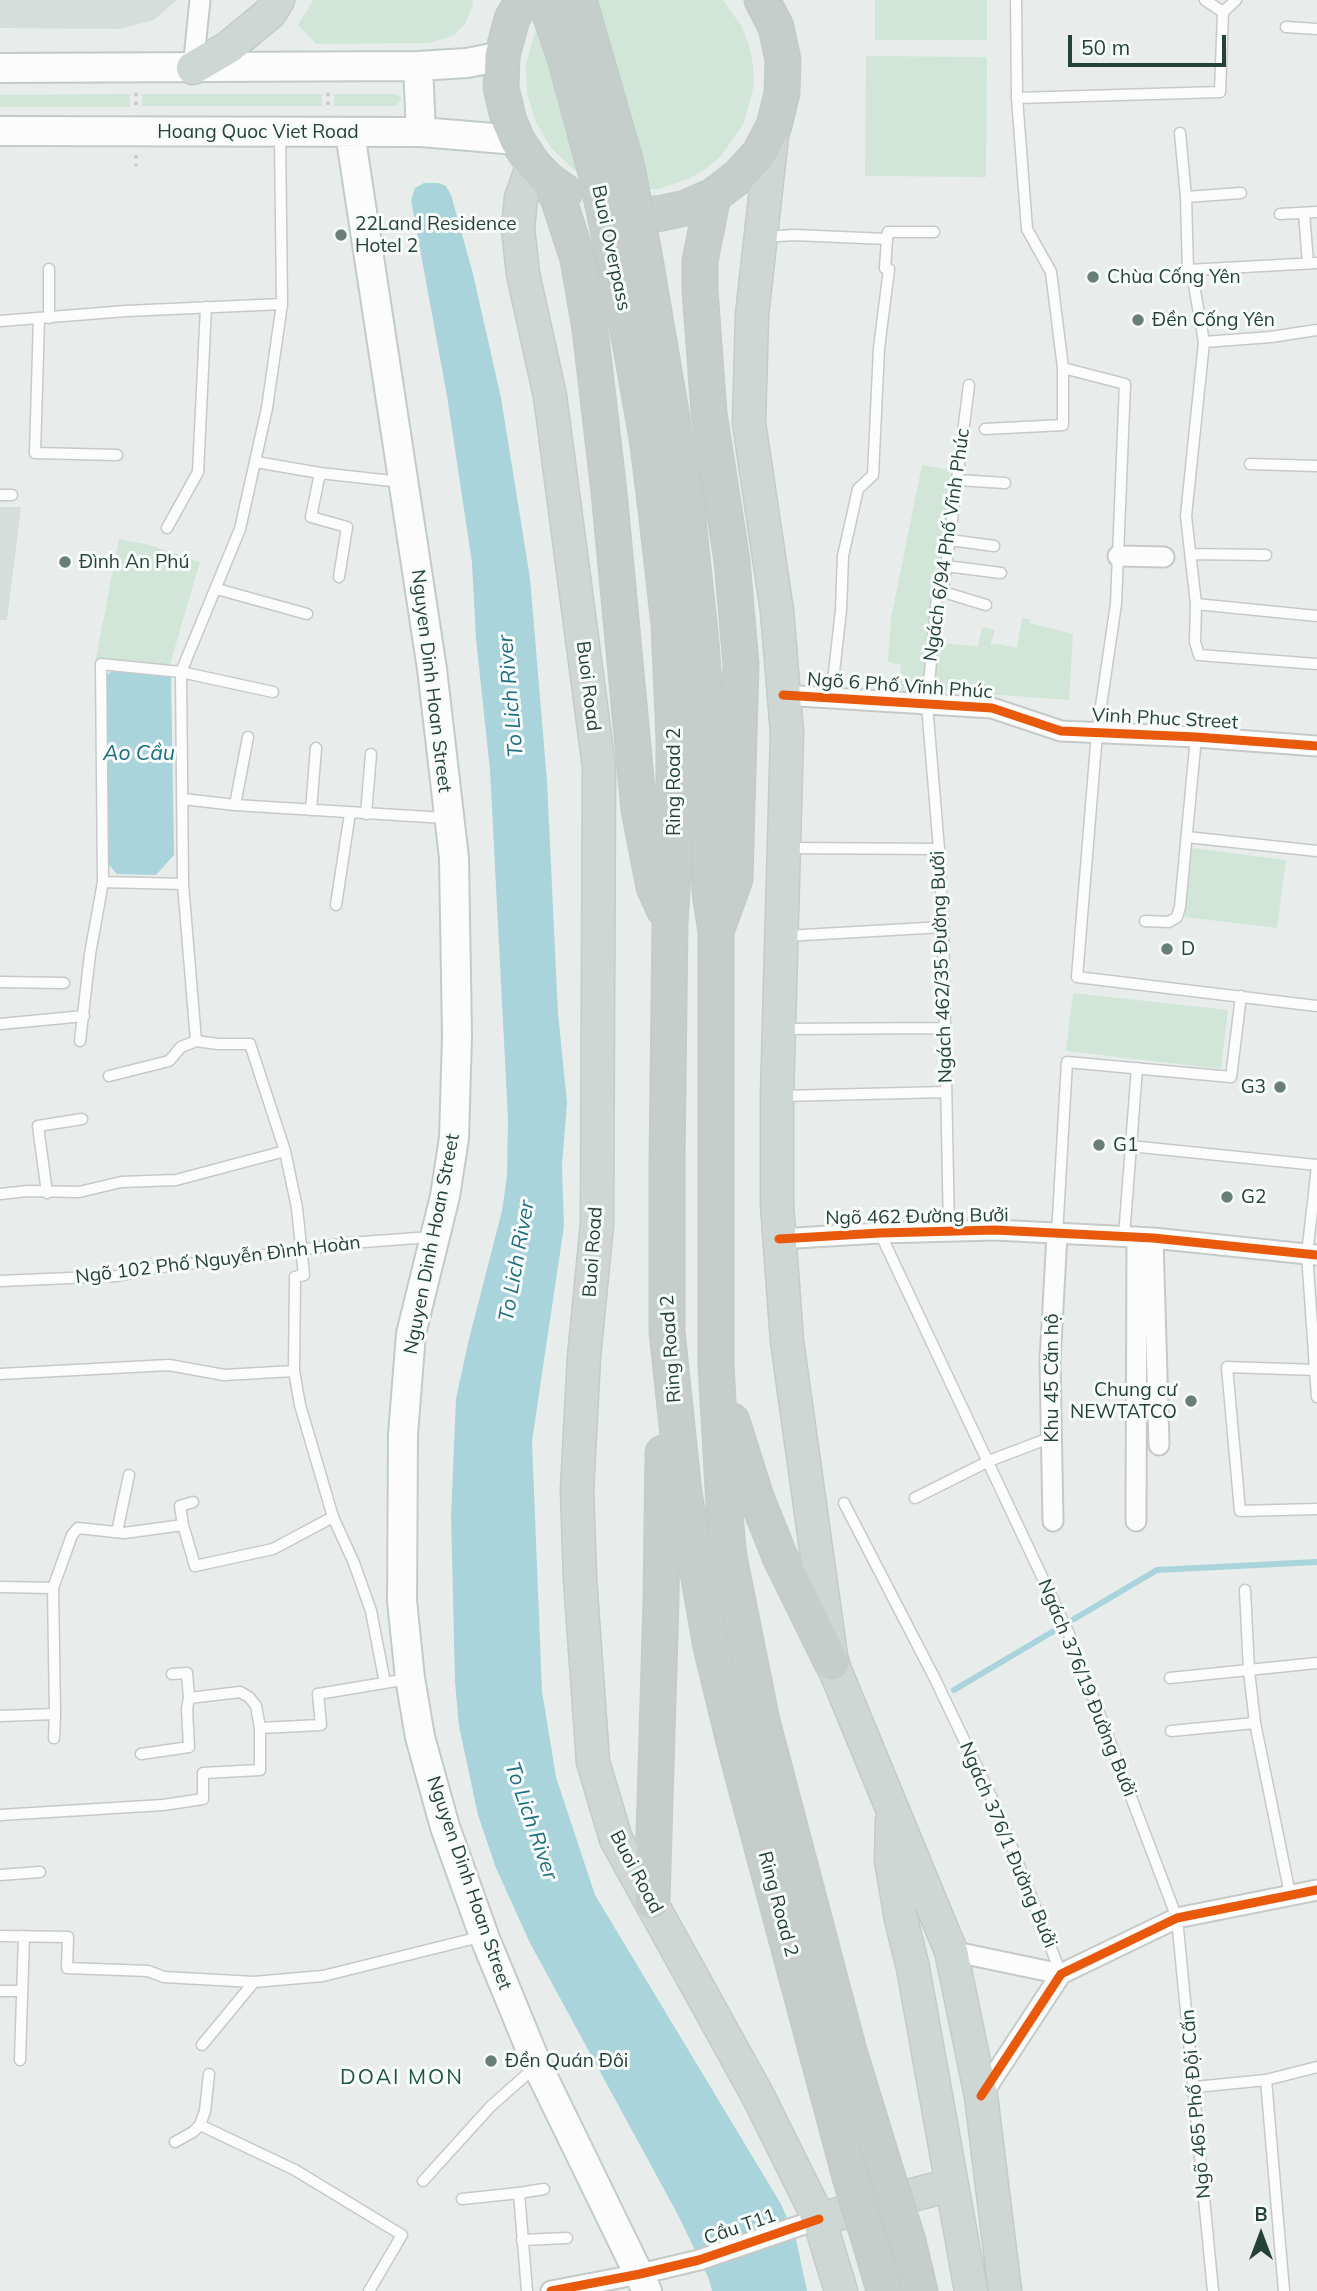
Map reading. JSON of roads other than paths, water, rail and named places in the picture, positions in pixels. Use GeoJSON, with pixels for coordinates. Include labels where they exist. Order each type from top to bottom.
{"type":"FeatureCollection","features":[{"type":"Feature","properties":{"kind":"highway","name":"Buoi Overpass"},"geometry":{"type":"LineString","coordinates":[[545,0],[565,58],[596,173],[647,438],[671,501]]}},
{"type":"Feature","properties":{"kind":"highway","name":"Buoi Overpass"},"geometry":{"type":"LineString","coordinates":[[579,0],[626,163],[644,253],[671,501]]}},
{"type":"Feature","properties":{"kind":"highway"},"geometry":{"type":"LineString","coordinates":[[532,161],[580,200],[598,208],[627,214],[657,214],[686,208],[713,196],[738,177],[752,162],[774,126],[782,93],[783,60],[776,27],[762,0]]}},
{"type":"Feature","properties":{"kind":"highway"},"geometry":{"type":"LineString","coordinates":[[516,6],[502,56],[501,88],[509,121],[558,198],[578,260],[590,329],[610,492],[639,810],[654,887],[670,922]]}},
{"type":"Feature","properties":{"kind":"highway"},"geometry":{"type":"LineString","coordinates":[[713,196],[700,261],[700,290],[709,413],[732,561],[741,664],[735,879],[716,932]]}},
{"type":"Feature","properties":{"kind":"highway","name":"Ring Road 2"},"geometry":{"type":"LineString","coordinates":[[671,501],[667,600],[673,687],[674,858],[670,922],[667,1331],[684,1493],[711,1647],[736,1751],[850,2177],[884,2291]]}},
{"type":"Feature","properties":{"kind":"highway","name":"Ring Road 2"},"geometry":{"type":"LineString","coordinates":[[671,501],[701,642],[706,709],[710,893],[716,932],[716,1365],[729,1557],[762,1721],[849,2052],[908,2241],[920,2291]]}},
{"type":"Feature","properties":{"kind":"highway"},"geometry":{"type":"LineString","coordinates":[[652,1902],[667,1331]]}},
{"type":"Feature","properties":{"kind":"highway"},"geometry":{"type":"LineString","coordinates":[[716,1365],[756,1497],[780,1558],[832,1663]]}},
{"type":"Feature","properties":{"kind":"main road"},"geometry":{"type":"LineString","coordinates":[[192,68],[229,47],[270,13],[278,0]]}},
{"type":"Feature","properties":{"kind":"main road"},"geometry":{"type":"LineString","coordinates":[[0,68],[418,66],[467,63],[502,56]]}},
{"type":"Feature","properties":{"kind":"main road"},"geometry":{"type":"LineString","coordinates":[[418,66],[421,132]]}},
{"type":"Feature","properties":{"kind":"main road"},"geometry":{"type":"LineString","coordinates":[[774,126],[752,315],[749,424],[776,611],[787,733],[776,1097],[779,1238],[787,1341],[832,1663],[951,1951],[981,2096],[1005,2291]]}},
{"type":"Feature","properties":{"kind":"main road","name":"Hoang Quoc Viet Road"},"geometry":{"type":"LineString","coordinates":[[0,131],[421,132],[532,161]]}},
{"type":"Feature","properties":{"kind":"main road","name":"Nguyen Dinh Hoan Street"},"geometry":{"type":"LineString","coordinates":[[350,133],[432,669],[454,858],[457,1086],[454,1138],[435,1237],[411,1334],[403,1434],[402,1601],[397,1681],[420,1737],[442,1814],[484,1936],[537,2065],[643,2282]]}},
{"type":"Feature","properties":{"kind":"main road","name":"Buoi Road"},"geometry":{"type":"LineString","coordinates":[[532,161],[521,198],[518,228],[523,274],[550,396],[599,767],[597,1223],[584,1357],[577,1490],[580,1579],[593,1762],[616,1839],[758,2096],[805,2224],[841,2291]]}},
{"type":"Feature","properties":{"kind":"main road"},"geometry":{"type":"LineString","coordinates":[[892,1807],[891,1860],[971,2291]]}},
{"type":"Feature","properties":{"kind":"main road"},"geometry":{"type":"LineString","coordinates":[[805,2224],[951,2185]]}},
{"type":"Feature","properties":{"kind":"street"},"geometry":{"type":"LineString","coordinates":[[192,68],[200,0]]}},
{"type":"Feature","properties":{"kind":"street"},"geometry":{"type":"LineString","coordinates":[[1118,556],[1164,557]]}},
{"type":"Feature","properties":{"kind":"street","name":"Ngõ 6 Phố Vĩnh Phúc"},"geometry":{"type":"LineString","coordinates":[[783,695],[992,708],[1015,714]]}},
{"type":"Feature","properties":{"kind":"street","name":"Vinh Phuc Street"},"geometry":{"type":"LineString","coordinates":[[1015,714],[1031,723],[1061,731],[1317,746]]}},
{"type":"Feature","properties":{"kind":"street","name":"Ngõ 462 Đường Bưởi"},"geometry":{"type":"LineString","coordinates":[[779,1238],[995,1230],[1138,1237],[1312,1254]]}},
{"type":"Feature","properties":{"kind":"street","name":"Khu 45 Căn hộ"},"geometry":{"type":"LineString","coordinates":[[1053,1521],[1050,1361],[1056,1235]]}},
{"type":"Feature","properties":{"kind":"street"},"geometry":{"type":"LineString","coordinates":[[1138,1237],[1159,1445]]}},
{"type":"Feature","properties":{"kind":"street"},"geometry":{"type":"LineString","coordinates":[[1136,1521],[1138,1237]]}},
{"type":"Feature","properties":{"kind":"street"},"geometry":{"type":"LineString","coordinates":[[981,2096],[1061,1974],[1177,1918],[1317,1890]]}},
{"type":"Feature","properties":{"kind":"street"},"geometry":{"type":"LineString","coordinates":[[951,1951],[1061,1974]]}},
{"type":"Feature","properties":{"kind":"street","name":"Cầu T11"},"geometry":{"type":"LineString","coordinates":[[551,2291],[643,2282],[805,2224]]}},
{"type":"Feature","properties":{"kind":"lane"},"geometry":{"type":"LineString","coordinates":[[985,429],[1063,425],[1063,368],[1051,272],[1027,229],[1017,98],[1016,0]]}},
{"type":"Feature","properties":{"kind":"lane"},"geometry":{"type":"LineString","coordinates":[[1205,0],[1223,12]]}},
{"type":"Feature","properties":{"kind":"lane"},"geometry":{"type":"LineString","coordinates":[[1017,98],[1220,92],[1223,12],[1236,0]]}},
{"type":"Feature","properties":{"kind":"lane"},"geometry":{"type":"LineString","coordinates":[[1286,27],[1317,29]]}},
{"type":"Feature","properties":{"kind":"lane"},"geometry":{"type":"LineString","coordinates":[[195,1041],[183,884],[181,672],[240,529],[267,408],[282,304],[280,132]]}},
{"type":"Feature","properties":{"kind":"lane"},"geometry":{"type":"LineString","coordinates":[[1180,133],[1186,197],[1188,270],[1194,285],[1204,342],[1186,516],[1196,604],[1195,642],[1199,655],[1317,664]]}},
{"type":"Feature","properties":{"kind":"lane"},"geometry":{"type":"LineString","coordinates":[[1186,197],[1241,193]]}},
{"type":"Feature","properties":{"kind":"lane"},"geometry":{"type":"LineString","coordinates":[[1280,214],[1317,212]]}},
{"type":"Feature","properties":{"kind":"lane"},"geometry":{"type":"LineString","coordinates":[[1188,270],[1312,263],[1304,213]]}},
{"type":"Feature","properties":{"kind":"lane"},"geometry":{"type":"LineString","coordinates":[[831,700],[841,610],[842,556],[858,489],[873,475],[879,348],[889,269],[885,268],[888,232],[934,232]]}},
{"type":"Feature","properties":{"kind":"lane"},"geometry":{"type":"LineString","coordinates":[[760,237],[794,235],[887,239]]}},
{"type":"Feature","properties":{"kind":"lane"},"geometry":{"type":"LineString","coordinates":[[50,269],[35,453],[117,455]]}},
{"type":"Feature","properties":{"kind":"lane"},"geometry":{"type":"LineString","coordinates":[[0,321],[282,304]]}},
{"type":"Feature","properties":{"kind":"lane"},"geometry":{"type":"LineString","coordinates":[[167,528],[198,472],[206,307]]}},
{"type":"Feature","properties":{"kind":"lane"},"geometry":{"type":"LineString","coordinates":[[1204,342],[1271,337],[1317,330]]}},
{"type":"Feature","properties":{"kind":"lane"},"geometry":{"type":"LineString","coordinates":[[1063,368],[1125,384],[1116,604],[1097,733],[1077,977],[1317,1006]]}},
{"type":"Feature","properties":{"kind":"lane","name":"Ngách 6/94 Phố Vĩnh Phúc"},"geometry":{"type":"LineString","coordinates":[[927,705],[937,596],[944,583],[969,385]]}},
{"type":"Feature","properties":{"kind":"lane"},"geometry":{"type":"LineString","coordinates":[[256,462],[404,483]]}},
{"type":"Feature","properties":{"kind":"lane"},"geometry":{"type":"LineString","coordinates":[[1250,464],[1317,466]]}},
{"type":"Feature","properties":{"kind":"lane"},"geometry":{"type":"LineString","coordinates":[[320,473],[311,517],[346,527],[339,577]]}},
{"type":"Feature","properties":{"kind":"lane"},"geometry":{"type":"LineString","coordinates":[[958,481],[1005,483]]}},
{"type":"Feature","properties":{"kind":"lane"},"geometry":{"type":"LineString","coordinates":[[0,495],[12,495]]}},
{"type":"Feature","properties":{"kind":"lane"},"geometry":{"type":"LineString","coordinates":[[950,540],[994,545]]}},
{"type":"Feature","properties":{"kind":"lane"},"geometry":{"type":"LineString","coordinates":[[1191,554],[1266,555]]}},
{"type":"Feature","properties":{"kind":"lane"},"geometry":{"type":"LineString","coordinates":[[946,566],[1001,573]]}},
{"type":"Feature","properties":{"kind":"lane"},"geometry":{"type":"LineString","coordinates":[[217,589],[307,614]]}},
{"type":"Feature","properties":{"kind":"lane"},"geometry":{"type":"LineString","coordinates":[[940,591],[986,605]]}},
{"type":"Feature","properties":{"kind":"lane"},"geometry":{"type":"LineString","coordinates":[[1196,604],[1317,615]]}},
{"type":"Feature","properties":{"kind":"lane"},"geometry":{"type":"LineString","coordinates":[[80,1041],[90,954],[103,881],[101,664],[181,672],[273,692]]}},
{"type":"Feature","properties":{"kind":"lane","name":"Ngách 462/35 Đường Bưởi"},"geometry":{"type":"LineString","coordinates":[[927,705],[943,927],[949,1230]]}},
{"type":"Feature","properties":{"kind":"lane"},"geometry":{"type":"LineString","coordinates":[[235,805],[248,737]]}},
{"type":"Feature","properties":{"kind":"lane"},"geometry":{"type":"LineString","coordinates":[[1145,921],[1170,922],[1177,917],[1180,907],[1196,737]]}},
{"type":"Feature","properties":{"kind":"lane"},"geometry":{"type":"LineString","coordinates":[[311,810],[316,748]]}},
{"type":"Feature","properties":{"kind":"lane"},"geometry":{"type":"LineString","coordinates":[[366,814],[372,754]]}},
{"type":"Feature","properties":{"kind":"lane"},"geometry":{"type":"LineString","coordinates":[[183,799],[449,819]]}},
{"type":"Feature","properties":{"kind":"lane"},"geometry":{"type":"LineString","coordinates":[[336,905],[350,813]]}},
{"type":"Feature","properties":{"kind":"lane"},"geometry":{"type":"LineString","coordinates":[[1186,838],[1317,851]]}},
{"type":"Feature","properties":{"kind":"lane"},"geometry":{"type":"LineString","coordinates":[[782,848],[939,849]]}},
{"type":"Feature","properties":{"kind":"lane"},"geometry":{"type":"LineString","coordinates":[[103,881],[183,884]]}},
{"type":"Feature","properties":{"kind":"lane"},"geometry":{"type":"LineString","coordinates":[[779,936],[943,927]]}},
{"type":"Feature","properties":{"kind":"lane"},"geometry":{"type":"LineString","coordinates":[[0,982],[64,983]]}},
{"type":"Feature","properties":{"kind":"lane"},"geometry":{"type":"LineString","coordinates":[[1056,1235],[1067,1062],[1231,1077],[1241,996]]}},
{"type":"Feature","properties":{"kind":"lane"},"geometry":{"type":"LineString","coordinates":[[0,1024],[84,1016]]}},
{"type":"Feature","properties":{"kind":"lane"},"geometry":{"type":"LineString","coordinates":[[778,1030],[945,1028]]}},
{"type":"Feature","properties":{"kind":"lane"},"geometry":{"type":"LineString","coordinates":[[109,1076],[169,1060],[181,1047],[195,1041],[250,1044],[285,1151],[297,1209],[304,1275],[295,1277],[294,1371],[303,1416],[333,1517],[354,1563],[397,1681],[318,1695],[321,1725],[260,1728]]}},
{"type":"Feature","properties":{"kind":"lane"},"geometry":{"type":"LineString","coordinates":[[1137,1068],[1130,1146],[1138,1237]]}},
{"type":"Feature","properties":{"kind":"lane"},"geometry":{"type":"LineString","coordinates":[[776,1097],[946,1092]]}},
{"type":"Feature","properties":{"kind":"lane"},"geometry":{"type":"LineString","coordinates":[[47,1193],[38,1126],[82,1119]]}},
{"type":"Feature","properties":{"kind":"lane"},"geometry":{"type":"LineString","coordinates":[[1130,1146],[1317,1166],[1312,1254],[1317,1397]]}},
{"type":"Feature","properties":{"kind":"lane"},"geometry":{"type":"LineString","coordinates":[[0,1194],[28,1191],[79,1192],[121,1182],[176,1180],[285,1151]]}},
{"type":"Feature","properties":{"kind":"lane","name":"Ngách 376/19 Đường Bưởi"},"geometry":{"type":"LineString","coordinates":[[880,1233],[1069,1634],[1177,1918]]}},
{"type":"Feature","properties":{"kind":"lane","name":"Ngõ 102 Phố Nguyễn Đình Hoàn"},"geometry":{"type":"LineString","coordinates":[[0,1281],[117,1276],[167,1266],[349,1243],[435,1237]]}},
{"type":"Feature","properties":{"kind":"lane"},"geometry":{"type":"LineString","coordinates":[[0,1374],[169,1365],[224,1375],[294,1371]]}},
{"type":"Feature","properties":{"kind":"lane"},"geometry":{"type":"LineString","coordinates":[[1316,1370],[1227,1367],[1240,1511],[1317,1509]]}},
{"type":"Feature","properties":{"kind":"lane"},"geometry":{"type":"LineString","coordinates":[[915,1498],[989,1461],[1052,1437]]}},
{"type":"Feature","properties":{"kind":"lane"},"geometry":{"type":"LineString","coordinates":[[117,1532],[129,1475]]}},
{"type":"Feature","properties":{"kind":"lane"},"geometry":{"type":"LineString","coordinates":[[193,1502],[180,1506],[195,1566],[273,1549],[333,1517]]}},
{"type":"Feature","properties":{"kind":"lane","name":"Ngách 376/1 Đường Bưởi"},"geometry":{"type":"LineString","coordinates":[[844,1503],[935,1679],[998,1811],[1061,1974]]}},
{"type":"Feature","properties":{"kind":"lane"},"geometry":{"type":"LineString","coordinates":[[54,1738],[53,1588],[74,1531],[83,1528],[124,1533],[183,1525]]}},
{"type":"Feature","properties":{"kind":"lane"},"geometry":{"type":"LineString","coordinates":[[0,1587],[53,1588]]}},
{"type":"Feature","properties":{"kind":"lane"},"geometry":{"type":"LineString","coordinates":[[1245,1590],[1255,1723],[1290,1895]]}},
{"type":"Feature","properties":{"kind":"lane"},"geometry":{"type":"LineString","coordinates":[[1170,1678],[1317,1663]]}},
{"type":"Feature","properties":{"kind":"lane"},"geometry":{"type":"LineString","coordinates":[[141,1754],[189,1747],[187,1673],[172,1674]]}},
{"type":"Feature","properties":{"kind":"lane"},"geometry":{"type":"LineString","coordinates":[[0,1815],[163,1805],[203,1799],[203,1773],[260,1770],[260,1728],[256,1706],[249,1697],[240,1692],[189,1698]]}},
{"type":"Feature","properties":{"kind":"lane"},"geometry":{"type":"LineString","coordinates":[[0,1716],[55,1714]]}},
{"type":"Feature","properties":{"kind":"lane"},"geometry":{"type":"LineString","coordinates":[[1171,1731],[1255,1723]]}},
{"type":"Feature","properties":{"kind":"lane"},"geometry":{"type":"LineString","coordinates":[[0,1875],[40,1872]]}},
{"type":"Feature","properties":{"kind":"lane","name":"Ngõ 465 Phố Đội Cấn"},"geometry":{"type":"LineString","coordinates":[[1177,1918],[1213,2291]]}},
{"type":"Feature","properties":{"kind":"lane"},"geometry":{"type":"LineString","coordinates":[[0,1936],[68,1937],[66,1968],[148,1971],[164,1977],[254,1982],[323,1976],[484,1936]]}},
{"type":"Feature","properties":{"kind":"lane"},"geometry":{"type":"LineString","coordinates":[[20,2060],[23,1936]]}},
{"type":"Feature","properties":{"kind":"lane"},"geometry":{"type":"LineString","coordinates":[[202,2045],[254,1982]]}},
{"type":"Feature","properties":{"kind":"lane"},"geometry":{"type":"LineString","coordinates":[[0,1991],[21,1991]]}},
{"type":"Feature","properties":{"kind":"lane"},"geometry":{"type":"LineString","coordinates":[[423,2181],[491,2106],[537,2065]]}},
{"type":"Feature","properties":{"kind":"lane"},"geometry":{"type":"LineString","coordinates":[[1195,2087],[1266,2080],[1317,2067]]}},
{"type":"Feature","properties":{"kind":"lane"},"geometry":{"type":"LineString","coordinates":[[175,2142],[200,2125],[205,2110],[209,2074]]}},
{"type":"Feature","properties":{"kind":"lane"},"geometry":{"type":"LineString","coordinates":[[1266,2080],[1284,2291]]}},
{"type":"Feature","properties":{"kind":"lane"},"geometry":{"type":"LineString","coordinates":[[200,2125],[295,2170],[402,2235],[369,2291]]}},
{"type":"Feature","properties":{"kind":"lane"},"geometry":{"type":"LineString","coordinates":[[462,2199],[544,2189]]}},
{"type":"Feature","properties":{"kind":"lane"},"geometry":{"type":"LineString","coordinates":[[519,2193],[527,2291]]}},
{"type":"Feature","properties":{"kind":"lane"},"geometry":{"type":"LineString","coordinates":[[523,2240],[567,2238]]}},
{"type":"Feature","properties":{"kind":"water","name":"To Lich River"},"geometry":{"type":"Polygon","coordinates":[[[424,183],[446,186],[451,195],[473,274],[501,398],[530,578],[547,781],[558,1013],[567,1103],[562,1165],[564,1226],[532,1441],[542,1691],[556,1777],[595,1895],[781,2204],[796,2239],[807,2291],[712,2291],[709,2279],[678,2215],[530,1943],[496,1868],[478,1815],[459,1726],[455,1682],[451,1517],[456,1399],[502,1211],[507,1176],[508,1119],[490,770],[476,639],[472,563],[447,396],[411,200],[415,188],[424,183]]]}},
{"type":"Feature","properties":{"kind":"water","name":"Ao Cầu"},"geometry":{"type":"Polygon","coordinates":[[[112,671],[171,677],[174,855],[156,875],[117,874],[107,863],[104,677],[112,671]]]}},
{"type":"Feature","properties":{"kind":"waterway"},"geometry":{"type":"LineString","coordinates":[[954,1690],[1157,1570],[1317,1562]]}},
{"type":"Feature","properties":{"kind":"place","name":"22Land Residence Hotel 2"},"geometry":{"type":"Point","coordinates":[341,235]}},
{"type":"Feature","properties":{"kind":"place","name":"Chùa Cống Yên"},"geometry":{"type":"Point","coordinates":[1093,277]}},
{"type":"Feature","properties":{"kind":"place","name":"Đền Cống Yên"},"geometry":{"type":"Point","coordinates":[1138,320]}},
{"type":"Feature","properties":{"kind":"place","name":"Đình An Phú"},"geometry":{"type":"Point","coordinates":[65,562]}},
{"type":"Feature","properties":{"kind":"place","name":"D"},"geometry":{"type":"Point","coordinates":[1167,949]}},
{"type":"Feature","properties":{"kind":"place","name":"G3"},"geometry":{"type":"Point","coordinates":[1280,1087]}},
{"type":"Feature","properties":{"kind":"place","name":"G1"},"geometry":{"type":"Point","coordinates":[1099,1145]}},
{"type":"Feature","properties":{"kind":"place","name":"G2"},"geometry":{"type":"Point","coordinates":[1227,1197]}},
{"type":"Feature","properties":{"kind":"place","name":"Chung cư NEWTATCO"},"geometry":{"type":"Point","coordinates":[1191,1401]}},
{"type":"Feature","properties":{"kind":"place","name":"Đền Quán Đôi"},"geometry":{"type":"Point","coordinates":[491,2061]}},
{"type":"Feature","properties":{"kind":"district","name":"DOAI MON"},"geometry":{"type":"Point","coordinates":[402,2078]}}]}
